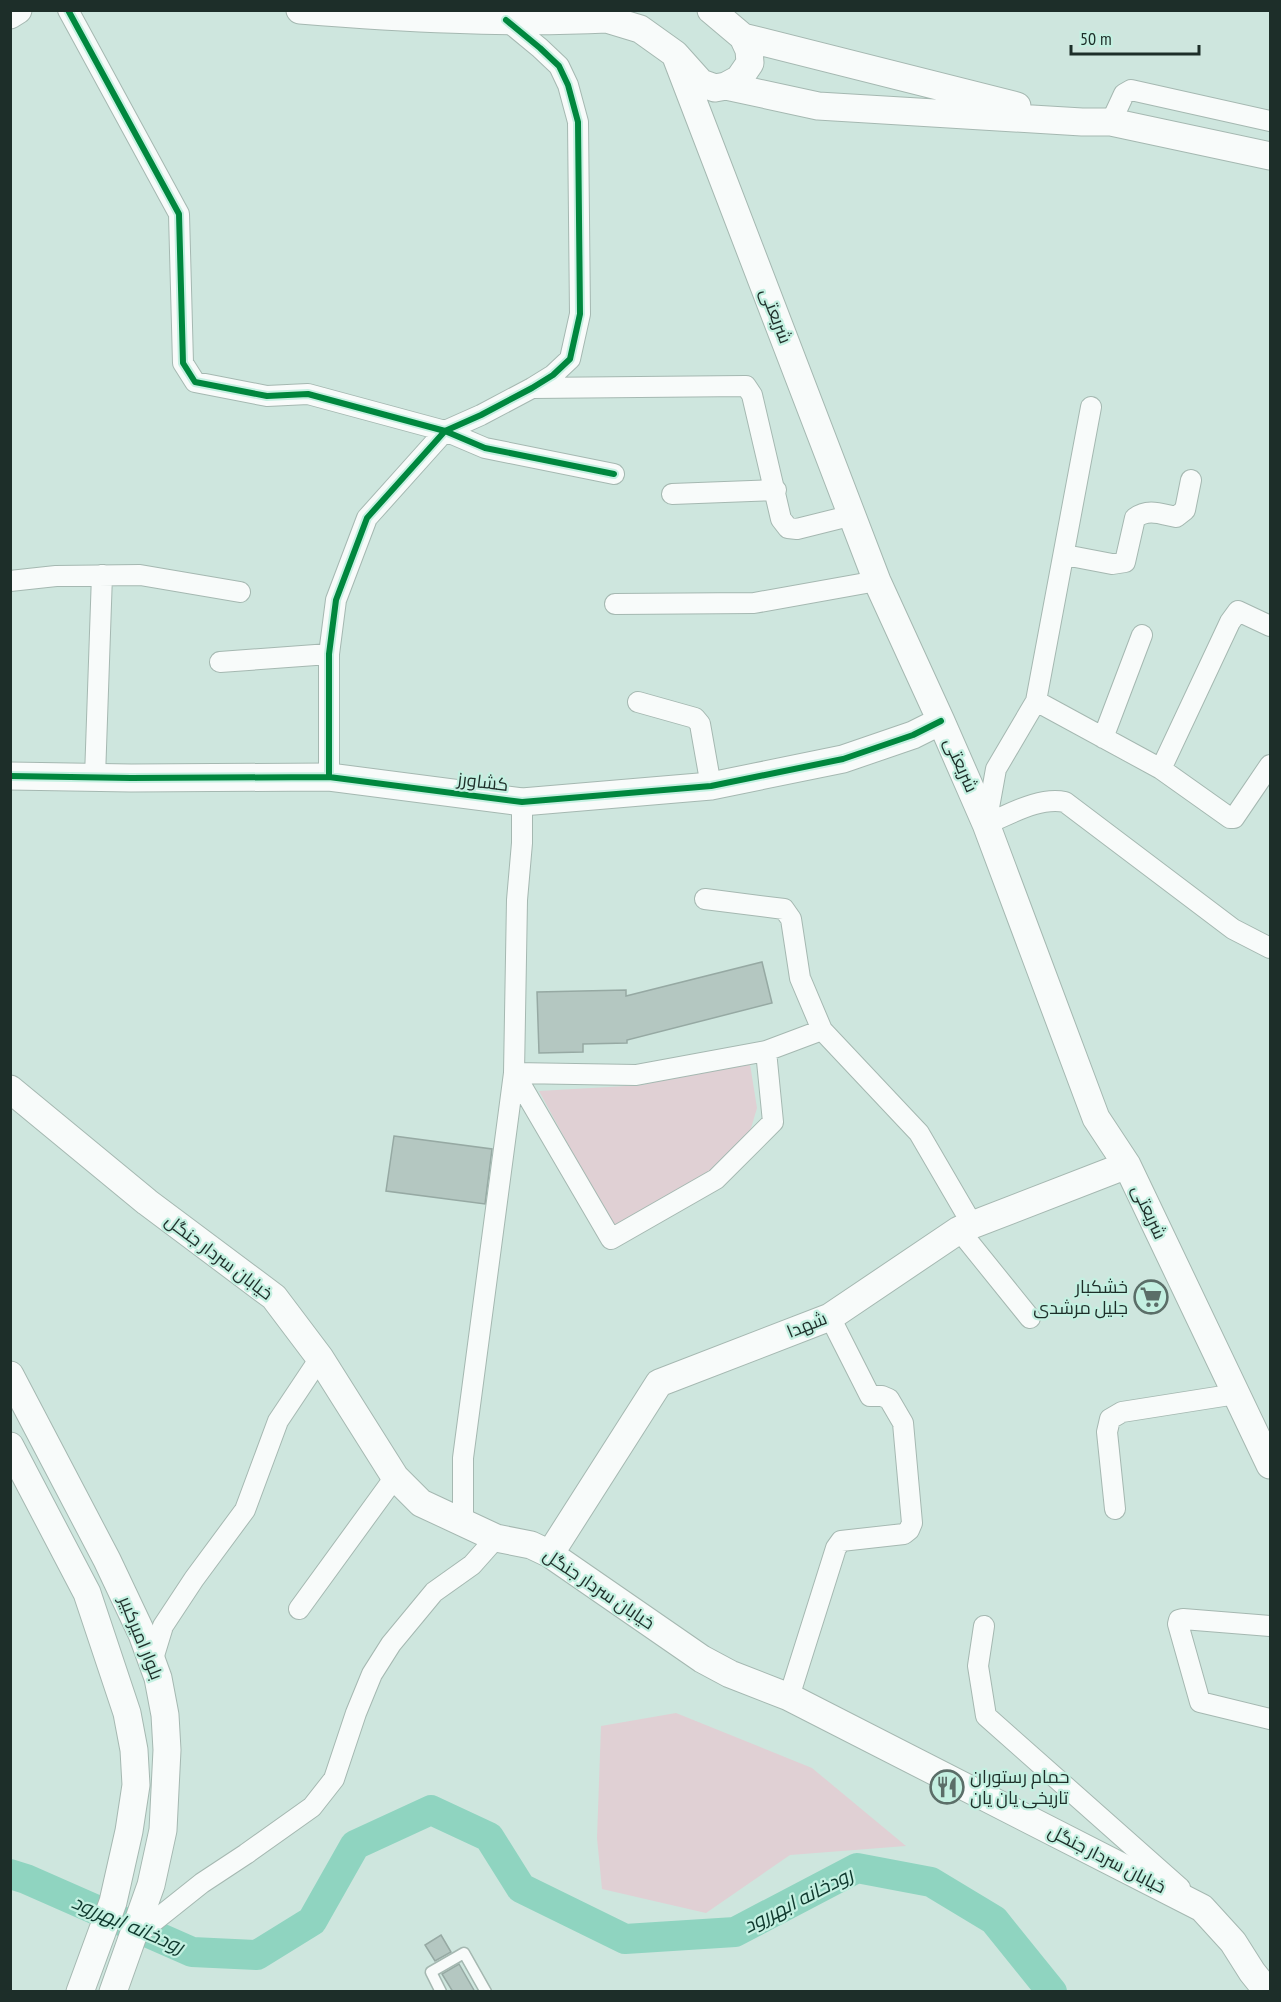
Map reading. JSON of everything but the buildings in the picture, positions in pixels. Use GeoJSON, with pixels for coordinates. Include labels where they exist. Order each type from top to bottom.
{"type":"FeatureCollection","features":[{"type":"Feature","properties":{"kind":"main road"},"geometry":{"type":"LineString","coordinates":[[10,15],[18,10]]}},
{"type":"Feature","properties":{"kind":"main road"},"geometry":{"type":"LineString","coordinates":[[300,10],[408,18],[558,21],[603,14],[640,29],[675,54],[701,83],[715,88],[726,86],[739,79],[750,63],[749,50],[743,37],[711,10]]}},
{"type":"Feature","properties":{"kind":"main road"},"geometry":{"type":"LineString","coordinates":[[743,37],[1082,122]]}},
{"type":"Feature","properties":{"kind":"main road","name":"شریعتی"},"geometry":{"type":"LineString","coordinates":[[675,54],[877,581],[986,825],[1096,1118],[1127,1165],[1270,1465]]}},
{"type":"Feature","properties":{"kind":"main road"},"geometry":{"type":"LineString","coordinates":[[726,86],[818,106],[1111,122],[1270,156]]}},
{"type":"Feature","properties":{"kind":"main road","name":"کشاورز"},"geometry":{"type":"LineString","coordinates":[[10,776],[329,777],[522,802],[711,786],[843,759],[913,735],[941,721]]}},
{"type":"Feature","properties":{"kind":"main road","name":"خیابان سردار جنگل"},"geometry":{"type":"LineString","coordinates":[[10,1089],[147,1202],[274,1297],[320,1358],[394,1477],[421,1503],[496,1538],[531,1545],[550,1554],[702,1659],[730,1674],[789,1697],[1202,1908],[1233,1942],[1268,1992]]}},
{"type":"Feature","properties":{"kind":"main road","name":"شهدا"},"geometry":{"type":"LineString","coordinates":[[550,1554],[659,1383],[830,1317],[966,1227],[1127,1165]]}},
{"type":"Feature","properties":{"kind":"main road","name":"بلوار امیرکبیر"},"geometry":{"type":"LineString","coordinates":[[10,1375],[107,1560],[142,1634],[158,1678],[165,1715],[167,1750],[163,1830],[151,1885],[113,1992]]}},
{"type":"Feature","properties":{"kind":"main road","name":"بلوار امیرکبیر"},"geometry":{"type":"LineString","coordinates":[[10,1446],[87,1593],[127,1713],[134,1750],[136,1785],[129,1831],[113,1902],[80,1992]]}},
{"type":"Feature","properties":{"kind":"street"},"geometry":{"type":"LineString","coordinates":[[68,10],[179,214],[183,363],[195,382],[267,396],[308,394],[445,431],[485,448],[614,474]]}},
{"type":"Feature","properties":{"kind":"street"},"geometry":{"type":"LineString","coordinates":[[329,777],[329,654],[336,600],[367,518],[445,431],[481,415],[553,375],[570,359],[575,338],[579,314],[578,122],[559,66],[506,20]]}},
{"type":"Feature","properties":{"kind":"street"},"geometry":{"type":"LineString","coordinates":[[1111,122],[1124,94],[1131,90],[1270,121]]}},
{"type":"Feature","properties":{"kind":"street"},"geometry":{"type":"LineString","coordinates":[[532,388],[746,386],[752,395],[781,519],[788,528],[797,529],[853,515]]}},
{"type":"Feature","properties":{"kind":"street"},"geometry":{"type":"LineString","coordinates":[[986,825],[996,769],[1036,701],[1091,407]]}},
{"type":"Feature","properties":{"kind":"street"},"geometry":{"type":"LineString","coordinates":[[1065,555],[1112,564],[1125,562],[1135,518],[1149,511],[1176,517],[1185,510],[1191,480]]}},
{"type":"Feature","properties":{"kind":"street"},"geometry":{"type":"LineString","coordinates":[[672,494],[776,490]]}},
{"type":"Feature","properties":{"kind":"street"},"geometry":{"type":"LineString","coordinates":[[95,777],[102,575]]}},
{"type":"Feature","properties":{"kind":"street"},"geometry":{"type":"LineString","coordinates":[[10,581],[56,576],[140,575],[240,592]]}},
{"type":"Feature","properties":{"kind":"street"},"geometry":{"type":"LineString","coordinates":[[615,604],[754,603],[877,581]]}},
{"type":"Feature","properties":{"kind":"street"},"geometry":{"type":"LineString","coordinates":[[1161,769],[1230,622],[1238,611],[1270,626]]}},
{"type":"Feature","properties":{"kind":"street"},"geometry":{"type":"LineString","coordinates":[[1103,738],[1142,635]]}},
{"type":"Feature","properties":{"kind":"street"},"geometry":{"type":"LineString","coordinates":[[220,662],[329,654]]}},
{"type":"Feature","properties":{"kind":"street"},"geometry":{"type":"LineString","coordinates":[[1036,701],[1161,769],[1230,818],[1234,818],[1270,765]]}},
{"type":"Feature","properties":{"kind":"street"},"geometry":{"type":"LineString","coordinates":[[638,702],[695,718],[700,724],[711,786]]}},
{"type":"Feature","properties":{"kind":"street"},"geometry":{"type":"LineString","coordinates":[[986,825],[1038,803],[1053,800],[1065,802],[1233,929],[1270,948]]}},
{"type":"Feature","properties":{"kind":"street"},"geometry":{"type":"LineString","coordinates":[[463,1521],[463,1458],[514,1072],[517,900],[522,843],[522,802]]}},
{"type":"Feature","properties":{"kind":"street"},"geometry":{"type":"LineString","coordinates":[[705,899],[784,909],[791,919],[800,978],[822,1030],[919,1133],[966,1227],[1030,1318]]}},
{"type":"Feature","properties":{"kind":"street"},"geometry":{"type":"LineString","coordinates":[[514,1072],[636,1076],[766,1051],[822,1030]]}},
{"type":"Feature","properties":{"kind":"street"},"geometry":{"type":"LineString","coordinates":[[514,1072],[611,1239],[716,1179],[773,1122],[766,1051]]}},
{"type":"Feature","properties":{"kind":"street"},"geometry":{"type":"LineString","coordinates":[[789,1697],[836,1548],[841,1541],[850,1539],[904,1534],[912,1523],[903,1423],[889,1399],[870,1395],[830,1317]]}},
{"type":"Feature","properties":{"kind":"street"},"geometry":{"type":"LineString","coordinates":[[152,1662],[164,1626],[194,1579],[244,1510],[278,1421],[320,1358]]}},
{"type":"Feature","properties":{"kind":"street"},"geometry":{"type":"LineString","coordinates":[[1115,1509],[1107,1432],[1110,1419],[1122,1412],[1236,1394]]}},
{"type":"Feature","properties":{"kind":"street"},"geometry":{"type":"LineString","coordinates":[[299,1609],[394,1477]]}},
{"type":"Feature","properties":{"kind":"street"},"geometry":{"type":"LineString","coordinates":[[133,1938],[202,1883],[312,1807],[334,1779],[372,1674],[392,1644],[434,1592],[472,1565],[496,1538]]}},
{"type":"Feature","properties":{"kind":"street"},"geometry":{"type":"LineString","coordinates":[[1270,1626],[1183,1619],[1179,1620],[1178,1624],[1200,1702],[1270,1719]]}},
{"type":"Feature","properties":{"kind":"street"},"geometry":{"type":"LineString","coordinates":[[984,1626],[978,1666],[986,1716],[1202,1908]]}},
{"type":"Feature","properties":{"kind":"lane"},"geometry":{"type":"LineString","coordinates":[[441,1992],[431,1972],[464,1953],[486,1992]]}},
{"type":"Feature","properties":{"kind":"shaded area"},"geometry":{"type":"Polygon","coordinates":[[[749,1058],[757,1108],[749,1135],[726,1163],[617,1229],[610,1222],[539,1091],[643,1085],[749,1058]]]}},
{"type":"Feature","properties":{"kind":"shaded area"},"geometry":{"type":"Polygon","coordinates":[[[676,1713],[812,1768],[906,1846],[790,1855],[706,1913],[602,1889],[597,1838],[601,1726],[676,1713]]]}},
{"type":"Feature","properties":{"kind":"waterway","name":"رودخانه ابهررود"},"geometry":{"type":"LineString","coordinates":[[10,1874],[192,1952],[257,1955],[312,1921],[355,1845],[431,1810],[489,1837],[521,1888],[625,1939],[735,1932],[857,1868],[931,1882],[994,1920],[1052,1992]]}},
{"type":"Feature","properties":{"kind":"cycle path"},"geometry":{"type":"LineString","coordinates":[[68,10],[179,214],[183,363],[195,382],[267,396],[308,394],[445,431],[485,448],[614,474]]}},
{"type":"Feature","properties":{"kind":"cycle path"},"geometry":{"type":"LineString","coordinates":[[329,777],[329,654],[336,600],[367,518],[445,431],[532,388],[553,375],[570,359],[580,314],[578,122],[568,85],[559,66],[506,20]]}},
{"type":"Feature","properties":{"kind":"cycle path"},"geometry":{"type":"LineString","coordinates":[[10,776],[329,777],[522,802],[711,786],[843,759],[913,735],[941,721]]}},
{"type":"Feature","properties":{"kind":"place","name":"خشکبار جلیل مرشدی"},"geometry":{"type":"Point","coordinates":[1151,1297]}},
{"type":"Feature","properties":{"kind":"place","name":"حمام رستوران تاریخی یان یان"},"geometry":{"type":"Point","coordinates":[947,1787]}}]}
